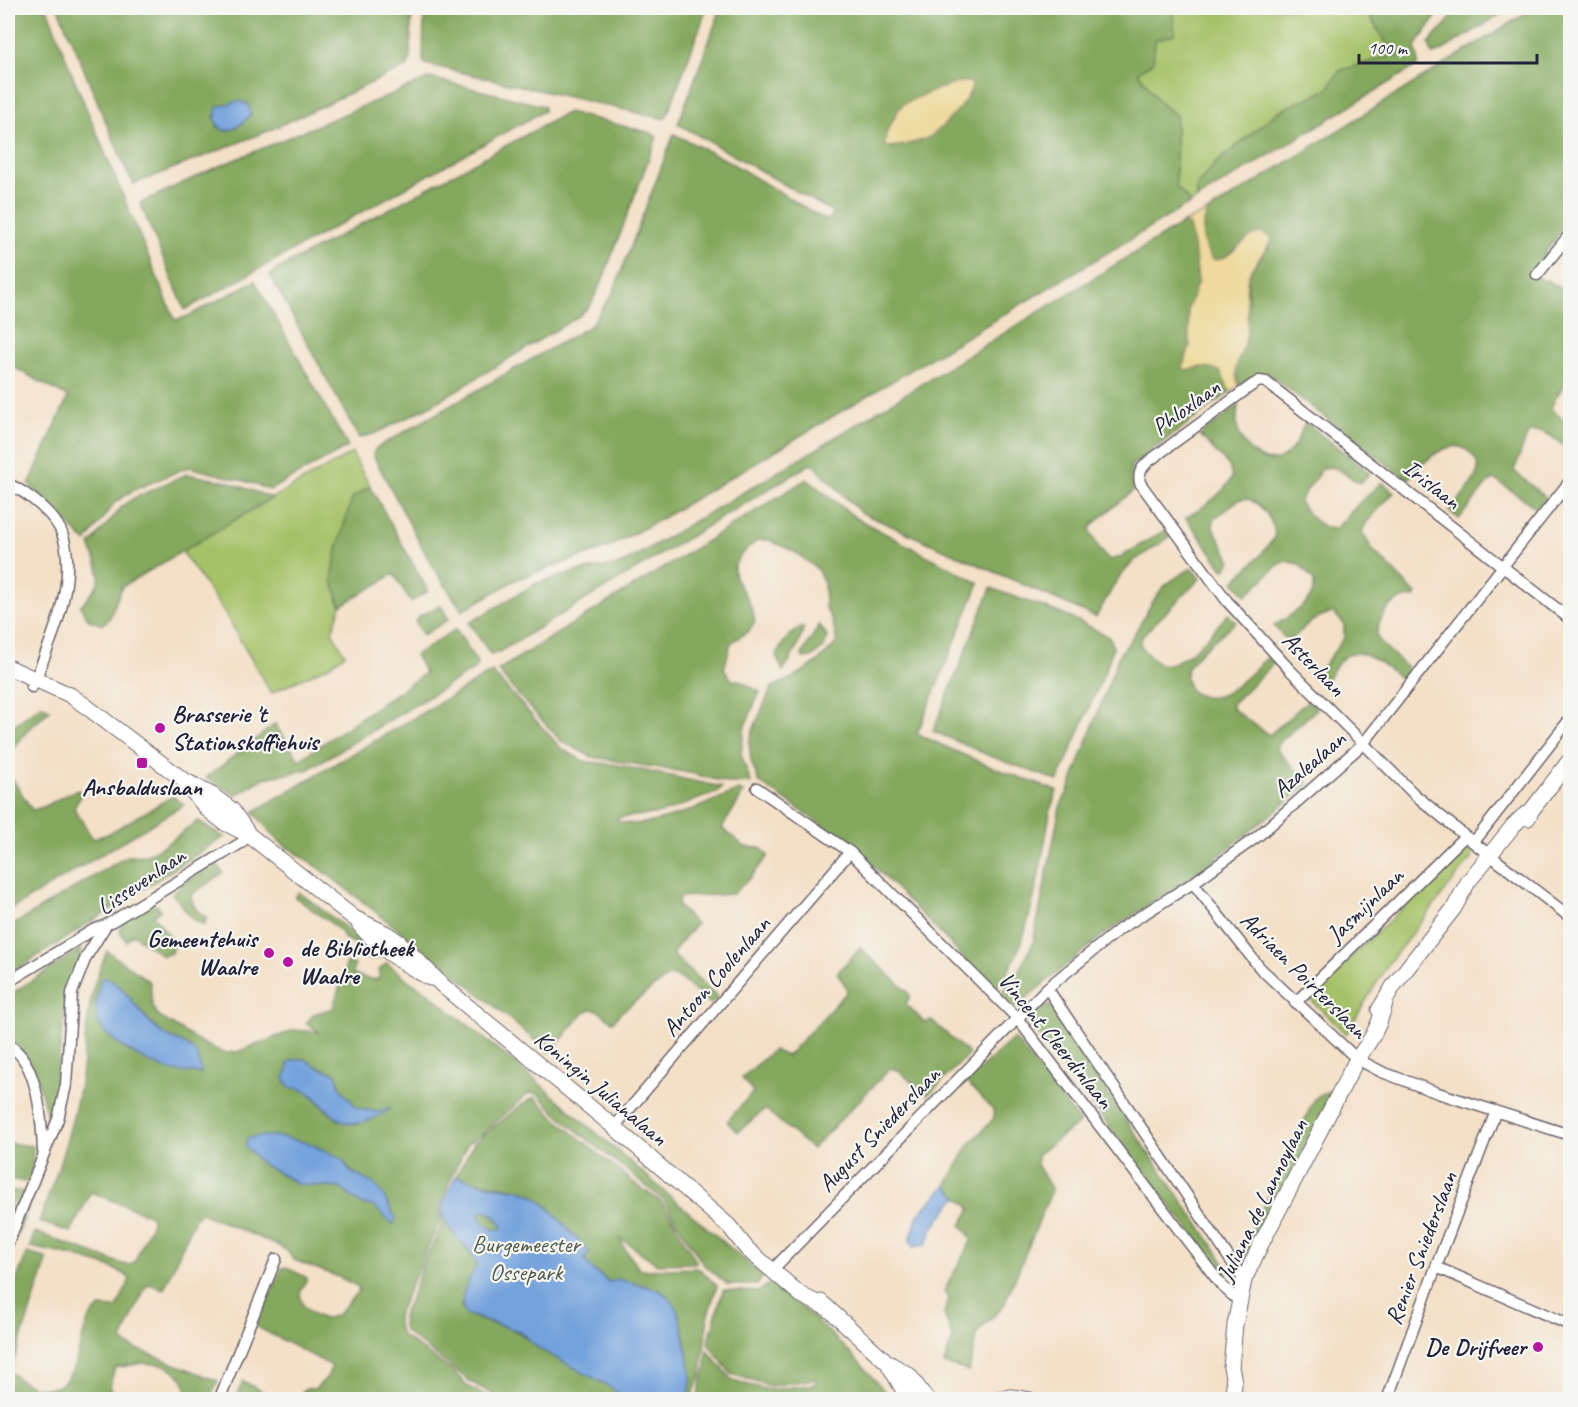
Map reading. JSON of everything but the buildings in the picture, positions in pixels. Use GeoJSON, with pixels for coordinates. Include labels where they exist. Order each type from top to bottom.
{"type":"FeatureCollection","features":[{"type":"Feature","properties":{"kind":"main road"},"geometry":{"type":"LineString","coordinates":[[8,667],[33,683]]}},
{"type":"Feature","properties":{"kind":"main road"},"geometry":{"type":"LineString","coordinates":[[8,676],[33,683]]}},
{"type":"Feature","properties":{"kind":"main road","name":"Koningin Julianalaan"},"geometry":{"type":"LineString","coordinates":[[33,683],[70,695],[182,779],[212,795],[232,810],[249,835],[354,918],[390,954],[442,986],[614,1127],[729,1226],[747,1249],[776,1267],[801,1295],[827,1308],[887,1362],[909,1375],[927,1400]]}},
{"type":"Feature","properties":{"kind":"main road","name":"Juliana de Lannoylaan"},"geometry":{"type":"LineString","coordinates":[[1224,1400],[1244,1280],[1357,1059],[1373,1038],[1394,985],[1454,908],[1475,891],[1494,858],[1521,832],[1531,811],[1569,766]]}},
{"type":"Feature","properties":{"kind":"main road","name":"Koningin Julianalaan"},"geometry":{"type":"LineString","coordinates":[[887,1362],[909,1400]]}},
{"type":"Feature","properties":{"kind":"main road","name":"Juliana de Lannoylaan"},"geometry":{"type":"LineString","coordinates":[[1231,1367],[1234,1382],[1233,1400]]}},
{"type":"Feature","properties":{"kind":"main road"},"geometry":{"type":"LineString","coordinates":[[993,1400],[1011,1397],[1029,1399]]}},
{"type":"Feature","properties":{"kind":"street"},"geometry":{"type":"LineString","coordinates":[[1537,275],[1570,234]]}},
{"type":"Feature","properties":{"kind":"street","name":"Phloxlaan"},"geometry":{"type":"LineString","coordinates":[[1138,475],[1149,461],[1251,386],[1259,381],[1266,382]]}},
{"type":"Feature","properties":{"kind":"street","name":"Irislaan"},"geometry":{"type":"LineString","coordinates":[[1266,382],[1570,619]]}},
{"type":"Feature","properties":{"kind":"street","name":"Asterlaan"},"geometry":{"type":"LineString","coordinates":[[1138,475],[1140,483],[1227,602],[1290,670],[1414,794],[1570,917]]}},
{"type":"Feature","properties":{"kind":"street","name":"Azalealaan"},"geometry":{"type":"LineString","coordinates":[[1017,1018],[1047,988],[1120,929],[1193,883],[1258,836],[1364,744],[1570,481]]}},
{"type":"Feature","properties":{"kind":"street"},"geometry":{"type":"LineString","coordinates":[[8,484],[32,497],[45,510],[63,534],[68,558],[63,604],[33,683]]}},
{"type":"Feature","properties":{"kind":"street"},"geometry":{"type":"LineString","coordinates":[[1470,839],[1570,719]]}},
{"type":"Feature","properties":{"kind":"street","name":"Vincent Cleerdinlaan"},"geometry":{"type":"LineString","coordinates":[[757,788],[850,852],[1017,1018],[1215,1276],[1230,1295],[1239,1301]]}},
{"type":"Feature","properties":{"kind":"street","name":"Lissevenlaan"},"geometry":{"type":"LineString","coordinates":[[8,1243],[58,1119],[66,1085],[72,993],[86,957],[106,925],[241,843],[249,835]]}},
{"type":"Feature","properties":{"kind":"street","name":"Jasmijnlaan"},"geometry":{"type":"LineString","coordinates":[[1295,1003],[1470,839]]}},
{"type":"Feature","properties":{"kind":"street","name":"Antoon Coolenlaan"},"geometry":{"type":"LineString","coordinates":[[614,1127],[850,852]]}},
{"type":"Feature","properties":{"kind":"street","name":"Adriaen Poirterslaan"},"geometry":{"type":"LineString","coordinates":[[1193,883],[1260,968],[1357,1059],[1382,1072],[1570,1135]]}},
{"type":"Feature","properties":{"kind":"street"},"geometry":{"type":"LineString","coordinates":[[8,982],[93,930],[106,925]]}},
{"type":"Feature","properties":{"kind":"street","name":"Vincent Cleerdinlaan"},"geometry":{"type":"LineString","coordinates":[[1047,988],[1244,1280]]}},
{"type":"Feature","properties":{"kind":"street","name":"August Sniederslaan"},"geometry":{"type":"LineString","coordinates":[[776,1267],[1017,1018]]}},
{"type":"Feature","properties":{"kind":"street","name":"Lissevenlaan"},"geometry":{"type":"LineString","coordinates":[[8,1045],[15,1049],[32,1076],[42,1118],[43,1155]]}},
{"type":"Feature","properties":{"kind":"street","name":"Renier Sniederslaan"},"geometry":{"type":"LineString","coordinates":[[1387,1400],[1496,1111]]}},
{"type":"Feature","properties":{"kind":"street"},"geometry":{"type":"LineString","coordinates":[[219,1400],[276,1259]]}},
{"type":"Feature","properties":{"kind":"street"},"geometry":{"type":"LineString","coordinates":[[1436,1267],[1570,1325]]}},
{"type":"Feature","properties":{"kind":"green space"},"geometry":{"type":"Polygon","coordinates":[[[8,8],[47,8],[72,74],[175,320],[186,317],[255,281],[348,447],[270,490],[188,467],[134,490],[115,502],[86,542],[29,484],[68,397],[8,364],[8,8]]]}},
{"type":"Feature","properties":{"kind":"green space"},"geometry":{"type":"Polygon","coordinates":[[[58,8],[412,8],[408,66],[268,131],[134,184],[58,8]],[[251,114],[214,116],[218,127],[233,128],[240,125],[251,114]]]}},
{"type":"Feature","properties":{"kind":"green space"},"geometry":{"type":"Polygon","coordinates":[[[424,8],[707,8],[664,119],[425,64],[423,61],[424,8]]]}},
{"type":"Feature","properties":{"kind":"green space"},"geometry":{"type":"Polygon","coordinates":[[[721,8],[1173,8],[1175,34],[1155,40],[1153,62],[1138,72],[1160,103],[1176,115],[1176,186],[1191,203],[661,519],[607,548],[517,579],[462,611],[430,562],[376,461],[373,454],[376,448],[590,326],[613,293],[674,134],[728,161],[827,221],[833,212],[678,124],[721,8]],[[948,87],[908,102],[899,109],[886,134],[892,148],[930,136],[951,117],[970,93],[948,87]]]}},
{"type":"Feature","properties":{"kind":"green space"},"geometry":{"type":"Polygon","coordinates":[[[1173,8],[1376,8],[1371,19],[1384,40],[1405,58],[1279,111],[1215,164],[1197,195],[1197,199],[1191,203],[1176,187],[1176,115],[1160,103],[1138,72],[1153,62],[1155,40],[1174,16],[1173,8]]]}},
{"type":"Feature","properties":{"kind":"green space"},"geometry":{"type":"Polygon","coordinates":[[[1376,8],[1442,8],[1415,47],[1418,65],[1197,199],[1197,185],[1215,164],[1279,111],[1328,89],[1339,71],[1391,55],[1403,57],[1384,40],[1371,18],[1376,8]]]}},
{"type":"Feature","properties":{"kind":"green space"},"geometry":{"type":"Polygon","coordinates":[[[1460,8],[1511,8],[1440,52],[1432,54],[1429,43],[1460,8]]]}},
{"type":"Feature","properties":{"kind":"green space"},"geometry":{"type":"Polygon","coordinates":[[[1534,8],[1570,8],[1570,219],[1548,248],[1534,274],[1542,281],[1547,280],[1570,294],[1570,378],[1555,398],[1551,409],[1570,425],[1570,452],[1546,433],[1528,433],[1514,471],[1549,500],[1541,511],[1494,479],[1487,484],[1459,519],[1449,511],[1472,483],[1478,469],[1474,458],[1465,449],[1447,448],[1438,452],[1408,480],[1268,374],[1257,373],[1239,386],[1235,369],[1247,337],[1248,277],[1269,246],[1265,234],[1256,236],[1249,238],[1224,258],[1216,261],[1206,252],[1203,238],[1204,224],[1209,211],[1534,8]]]}},
{"type":"Feature","properties":{"kind":"green space"},"geometry":{"type":"Polygon","coordinates":[[[430,78],[544,106],[544,111],[185,310],[140,203],[210,170],[430,78]]]}},
{"type":"Feature","properties":{"kind":"green space"},"geometry":{"type":"Polygon","coordinates":[[[568,112],[651,133],[657,137],[603,279],[590,306],[578,317],[432,405],[374,434],[359,438],[270,275],[568,112]]]}},
{"type":"Feature","properties":{"kind":"green space"},"geometry":{"type":"Polygon","coordinates":[[[1183,223],[1189,226],[1198,281],[1188,314],[1190,347],[1183,365],[1186,370],[1203,367],[1220,371],[1230,392],[1131,466],[1131,479],[1135,489],[1092,525],[1090,531],[1109,560],[1121,557],[1165,530],[1170,537],[1134,561],[1117,580],[1096,617],[860,512],[812,463],[499,652],[491,655],[469,623],[535,584],[578,571],[619,565],[634,557],[813,451],[1183,223]]]}},
{"type":"Feature","properties":{"kind":"green space"},"geometry":{"type":"Polygon","coordinates":[[[1238,406],[1239,434],[1246,446],[1257,456],[1270,461],[1283,457],[1297,441],[1305,422],[1370,473],[1360,483],[1337,469],[1327,467],[1322,469],[1299,501],[1320,524],[1336,528],[1382,482],[1394,492],[1366,523],[1362,532],[1372,549],[1416,594],[1414,597],[1399,600],[1388,608],[1376,635],[1412,674],[1406,682],[1376,660],[1359,653],[1343,658],[1326,682],[1318,673],[1344,638],[1344,624],[1334,613],[1315,619],[1289,642],[1274,626],[1301,608],[1314,589],[1314,581],[1299,564],[1285,561],[1246,596],[1234,581],[1259,557],[1275,537],[1270,519],[1257,504],[1245,498],[1237,501],[1214,519],[1213,527],[1231,561],[1224,570],[1186,518],[1218,495],[1232,477],[1229,466],[1200,435],[1238,406]]]}},
{"type":"Feature","properties":{"kind":"green space"},"geometry":{"type":"Polygon","coordinates":[[[352,453],[370,486],[352,498],[337,599],[341,606],[332,632],[345,654],[329,666],[271,693],[224,612],[181,550],[352,453]]]}},
{"type":"Feature","properties":{"kind":"green space"},"geometry":{"type":"Polygon","coordinates":[[[187,474],[229,482],[272,498],[122,587],[109,619],[102,625],[89,620],[80,606],[94,590],[99,578],[90,545],[122,506],[134,498],[187,474]]]}},
{"type":"Feature","properties":{"kind":"green space"},"geometry":{"type":"Polygon","coordinates":[[[807,479],[856,518],[979,583],[917,734],[989,766],[1057,791],[1051,808],[1025,932],[1005,976],[993,990],[857,849],[759,782],[751,761],[749,742],[772,687],[807,669],[837,642],[832,620],[825,607],[824,583],[817,569],[795,552],[769,540],[758,540],[736,562],[734,571],[755,622],[750,630],[731,643],[724,669],[732,680],[739,680],[760,692],[745,726],[741,754],[751,783],[728,783],[690,773],[592,757],[561,741],[498,670],[807,479]]]}},
{"type":"Feature","properties":{"kind":"green space"},"geometry":{"type":"Polygon","coordinates":[[[370,486],[428,591],[411,602],[394,574],[341,606],[332,580],[337,549],[352,498],[370,486]]]}},
{"type":"Feature","properties":{"kind":"green space"},"geometry":{"type":"Polygon","coordinates":[[[1192,568],[1200,579],[1142,636],[1140,643],[1144,651],[1159,664],[1178,661],[1197,647],[1228,614],[1236,622],[1194,660],[1186,673],[1189,687],[1191,691],[1202,696],[1213,697],[1223,694],[1242,681],[1268,657],[1274,663],[1231,705],[1234,710],[1269,735],[1309,700],[1317,709],[1281,741],[1276,749],[1309,784],[1204,868],[1103,935],[1013,1009],[1000,995],[1019,970],[1033,943],[1060,807],[1070,787],[1120,653],[1164,586],[1192,568]]]}},
{"type":"Feature","properties":{"kind":"green space"},"geometry":{"type":"Polygon","coordinates":[[[991,588],[1068,617],[1111,639],[1113,648],[1106,669],[1058,781],[990,756],[933,731],[991,588]]]}},
{"type":"Feature","properties":{"kind":"green space"},"geometry":{"type":"Polygon","coordinates":[[[440,605],[449,619],[423,635],[415,622],[418,617],[440,605]]]}},
{"type":"Feature","properties":{"kind":"green space"},"geometry":{"type":"Polygon","coordinates":[[[819,625],[827,636],[824,648],[811,657],[803,658],[802,654],[819,625]]]}},
{"type":"Feature","properties":{"kind":"green space"},"geometry":{"type":"Polygon","coordinates":[[[800,627],[804,627],[800,639],[783,671],[776,655],[785,640],[800,627]]]}},
{"type":"Feature","properties":{"kind":"green space"},"geometry":{"type":"Polygon","coordinates":[[[456,629],[478,665],[475,669],[307,770],[264,778],[236,795],[206,778],[275,724],[299,760],[425,673],[415,655],[456,629]]]}},
{"type":"Feature","properties":{"kind":"green space"},"geometry":{"type":"Polygon","coordinates":[[[492,672],[561,748],[583,761],[618,765],[722,787],[717,792],[662,813],[617,818],[618,821],[631,824],[662,820],[739,790],[744,792],[722,828],[745,847],[761,848],[768,856],[733,894],[679,897],[678,906],[696,924],[673,955],[718,997],[711,1004],[679,978],[670,975],[620,1013],[613,1022],[597,1010],[591,1009],[583,1014],[550,1053],[469,985],[318,867],[281,843],[253,812],[492,672]]]}},
{"type":"Feature","properties":{"kind":"green space"},"geometry":{"type":"Polygon","coordinates":[[[42,705],[50,710],[28,730],[8,756],[8,736],[13,732],[11,727],[42,705]]]}},
{"type":"Feature","properties":{"kind":"green space"},"geometry":{"type":"Polygon","coordinates":[[[8,772],[32,810],[79,790],[82,794],[74,808],[93,839],[108,834],[173,796],[184,805],[8,911],[8,772]]]}},
{"type":"Feature","properties":{"kind":"green space"},"geometry":{"type":"Polygon","coordinates":[[[198,821],[224,837],[8,975],[8,928],[127,856],[147,855],[165,845],[198,821]]]}},
{"type":"Feature","properties":{"kind":"green space"},"geometry":{"type":"Polygon","coordinates":[[[1469,847],[1473,856],[1388,964],[1346,1034],[1311,1000],[1310,996],[1469,847]]]}},
{"type":"Feature","properties":{"kind":"green space"},"geometry":{"type":"Polygon","coordinates":[[[216,862],[223,873],[191,895],[196,908],[207,918],[204,925],[192,919],[172,893],[216,862]]]}},
{"type":"Feature","properties":{"kind":"green space"},"geometry":{"type":"Polygon","coordinates":[[[299,892],[345,927],[379,957],[371,960],[358,955],[361,946],[345,939],[332,924],[295,897],[299,892]]]}},
{"type":"Feature","properties":{"kind":"green space"},"geometry":{"type":"Polygon","coordinates":[[[148,904],[158,906],[161,910],[153,915],[174,942],[171,953],[163,956],[133,934],[126,941],[120,932],[123,919],[148,904]]]}},
{"type":"Feature","properties":{"kind":"green space"},"geometry":{"type":"Polygon","coordinates":[[[82,948],[70,983],[52,1120],[48,1121],[40,1087],[31,1065],[25,1055],[8,1039],[8,996],[82,948]]]}},
{"type":"Feature","properties":{"kind":"green space"},"geometry":{"type":"Polygon","coordinates":[[[860,948],[908,992],[910,996],[906,1004],[925,1023],[931,1020],[969,1054],[928,1095],[896,1069],[890,1069],[812,1149],[765,1109],[738,1132],[728,1123],[728,1120],[753,1092],[742,1078],[773,1050],[787,1056],[846,993],[847,988],[837,973],[860,948]]]}},
{"type":"Feature","properties":{"kind":"green space"},"geometry":{"type":"Polygon","coordinates":[[[107,951],[150,982],[152,1005],[158,1016],[202,1043],[224,1053],[237,1052],[294,1030],[319,1032],[306,1023],[314,1014],[333,1008],[347,962],[355,965],[352,974],[368,979],[379,979],[379,970],[387,963],[426,991],[528,1074],[763,1276],[757,1285],[728,1285],[703,1264],[665,1201],[562,1119],[538,1094],[529,1093],[481,1135],[468,1143],[451,1178],[441,1206],[438,1225],[397,1316],[400,1334],[454,1372],[467,1386],[492,1399],[299,1399],[304,1390],[315,1389],[327,1377],[332,1366],[255,1326],[282,1268],[286,1267],[307,1278],[301,1291],[301,1301],[311,1312],[324,1319],[337,1315],[359,1290],[357,1286],[294,1260],[286,1250],[279,1246],[201,1213],[196,1216],[164,1289],[149,1284],[146,1286],[122,1340],[127,1345],[218,1381],[210,1399],[190,1399],[179,1375],[165,1365],[143,1363],[115,1368],[111,1381],[110,1399],[8,1399],[8,1302],[27,1253],[46,1258],[47,1261],[10,1372],[31,1386],[47,1388],[57,1386],[65,1380],[75,1362],[90,1317],[100,1307],[117,1308],[130,1279],[123,1273],[98,1263],[30,1247],[35,1232],[122,1264],[131,1265],[135,1261],[152,1222],[149,1215],[91,1192],[71,1232],[39,1222],[71,1124],[81,1078],[90,1002],[107,951]],[[120,986],[131,1051],[164,1067],[201,1073],[190,1048],[169,1038],[155,1027],[120,986]],[[305,1059],[288,1063],[288,1070],[284,1078],[297,1087],[306,1089],[339,1120],[355,1125],[389,1109],[377,1112],[357,1108],[342,1090],[335,1073],[317,1067],[305,1059]],[[246,1147],[262,1164],[298,1184],[340,1188],[361,1204],[373,1206],[394,1224],[391,1212],[379,1190],[349,1170],[343,1161],[332,1155],[303,1148],[246,1147]]]}},
{"type":"Feature","properties":{"kind":"green space"},"geometry":{"type":"Polygon","coordinates":[[[1048,1005],[1053,1008],[1095,1075],[1219,1254],[1228,1269],[1225,1277],[1028,1021],[1037,1006],[1048,1005]]]}},
{"type":"Feature","properties":{"kind":"green space"},"geometry":{"type":"Polygon","coordinates":[[[1014,1038],[1080,1122],[1037,1155],[1037,1164],[1052,1190],[1004,1305],[977,1333],[969,1371],[944,1364],[953,1338],[944,1314],[948,1299],[944,1291],[972,1239],[961,1225],[971,1209],[946,1185],[969,1145],[994,1118],[993,1110],[966,1082],[1014,1038]]]}},
{"type":"Feature","properties":{"kind":"green space"},"geometry":{"type":"Polygon","coordinates":[[[1337,1087],[1248,1257],[1241,1253],[1315,1098],[1337,1087]]]}},
{"type":"Feature","properties":{"kind":"green space"},"geometry":{"type":"Polygon","coordinates":[[[535,1097],[556,1119],[637,1185],[662,1202],[697,1263],[657,1264],[620,1238],[640,1270],[696,1268],[717,1286],[708,1315],[701,1375],[691,1399],[687,1399],[691,1383],[690,1367],[677,1310],[646,1286],[618,1279],[610,1282],[591,1268],[584,1259],[589,1252],[549,1208],[530,1194],[456,1176],[474,1143],[520,1106],[535,1097]]]}},
{"type":"Feature","properties":{"kind":"green space"},"geometry":{"type":"Polygon","coordinates":[[[8,1143],[33,1146],[32,1183],[8,1179],[8,1143]]]}},
{"type":"Feature","properties":{"kind":"green space"},"geometry":{"type":"Polygon","coordinates":[[[8,1192],[31,1192],[28,1208],[15,1242],[8,1243],[8,1192]]]}},
{"type":"Feature","properties":{"kind":"green space"},"geometry":{"type":"Polygon","coordinates":[[[443,1207],[447,1223],[477,1265],[465,1290],[461,1307],[476,1318],[522,1334],[529,1341],[627,1399],[501,1399],[471,1382],[404,1331],[402,1317],[421,1268],[440,1229],[443,1207]]]}},
{"type":"Feature","properties":{"kind":"green space"},"geometry":{"type":"Polygon","coordinates":[[[484,1210],[498,1220],[502,1229],[490,1228],[485,1224],[478,1214],[484,1210]]]}},
{"type":"Feature","properties":{"kind":"green space"},"geometry":{"type":"Polygon","coordinates":[[[771,1283],[835,1338],[891,1399],[697,1399],[706,1365],[707,1350],[733,1381],[769,1390],[816,1384],[815,1379],[771,1386],[731,1374],[708,1343],[723,1290],[758,1292],[771,1283]]]}},
{"type":"Feature","properties":{"kind":"green space"},"geometry":{"type":"Polygon","coordinates":[[[243,1381],[276,1399],[235,1399],[243,1381]]]}},
{"type":"Feature","properties":{"kind":"sand"},"geometry":{"type":"Polygon","coordinates":[[[962,82],[972,84],[967,97],[936,132],[915,142],[885,146],[886,134],[903,104],[938,89],[962,82]]]}},
{"type":"Feature","properties":{"kind":"sand"},"geometry":{"type":"Polygon","coordinates":[[[1209,211],[1204,223],[1203,235],[1205,248],[1212,259],[1227,256],[1256,234],[1264,233],[1272,238],[1248,277],[1246,292],[1248,323],[1244,345],[1236,367],[1239,386],[1230,392],[1220,371],[1203,367],[1186,370],[1183,367],[1190,347],[1188,309],[1198,281],[1189,226],[1183,223],[1209,211]]]}},
{"type":"Feature","properties":{"kind":"water"},"geometry":{"type":"Polygon","coordinates":[[[239,101],[248,104],[251,114],[240,125],[225,131],[216,121],[217,107],[239,101]]]}},
{"type":"Feature","properties":{"kind":"water"},"geometry":{"type":"Polygon","coordinates":[[[107,978],[123,990],[154,1027],[194,1051],[201,1073],[161,1067],[129,1051],[109,1036],[98,1021],[96,1011],[101,979],[107,978]]]}},
{"type":"Feature","properties":{"kind":"water"},"geometry":{"type":"Polygon","coordinates":[[[305,1059],[317,1067],[335,1073],[342,1090],[357,1108],[377,1112],[391,1108],[370,1120],[354,1123],[341,1121],[314,1096],[303,1090],[290,1088],[284,1078],[288,1070],[288,1063],[305,1059]]]}},
{"type":"Feature","properties":{"kind":"water"},"geometry":{"type":"Polygon","coordinates":[[[257,1136],[275,1136],[309,1143],[338,1157],[344,1161],[349,1171],[374,1184],[396,1219],[393,1224],[373,1206],[361,1204],[340,1188],[299,1184],[262,1164],[246,1147],[247,1139],[257,1136]]]}},
{"type":"Feature","properties":{"kind":"water"},"geometry":{"type":"Polygon","coordinates":[[[456,1176],[533,1195],[548,1207],[589,1252],[584,1259],[591,1268],[609,1282],[618,1279],[664,1293],[676,1307],[682,1325],[691,1374],[691,1386],[687,1399],[627,1399],[605,1384],[539,1349],[519,1331],[465,1314],[463,1295],[477,1265],[444,1217],[443,1208],[446,1196],[456,1176]],[[484,1210],[478,1214],[485,1224],[490,1228],[502,1229],[498,1220],[484,1210]]]}},
{"type":"Feature","properties":{"kind":"water"},"geometry":{"type":"Polygon","coordinates":[[[946,1185],[958,1198],[933,1228],[926,1245],[913,1247],[910,1241],[918,1215],[946,1185]]]}},
{"type":"Feature","properties":{"kind":"place","name":"Brasserie 't Stationskoffiehuis"},"geometry":{"type":"Point","coordinates":[160,728]}},
{"type":"Feature","properties":{"kind":"place","name":"Ansbalduslaan"},"geometry":{"type":"Point","coordinates":[142,763]}},
{"type":"Feature","properties":{"kind":"place","name":"Gemeentehuis Waalre"},"geometry":{"type":"Point","coordinates":[269,953]}},
{"type":"Feature","properties":{"kind":"place","name":"de Bibliotheek Waalre"},"geometry":{"type":"Point","coordinates":[288,962]}},
{"type":"Feature","properties":{"kind":"place","name":"De Drijfveer"},"geometry":{"type":"Point","coordinates":[1538,1347]}},
{"type":"Feature","properties":{"kind":"park label","name":"Burgemeester Ossepark"},"geometry":{"type":"Point","coordinates":[526,1258]}}]}
